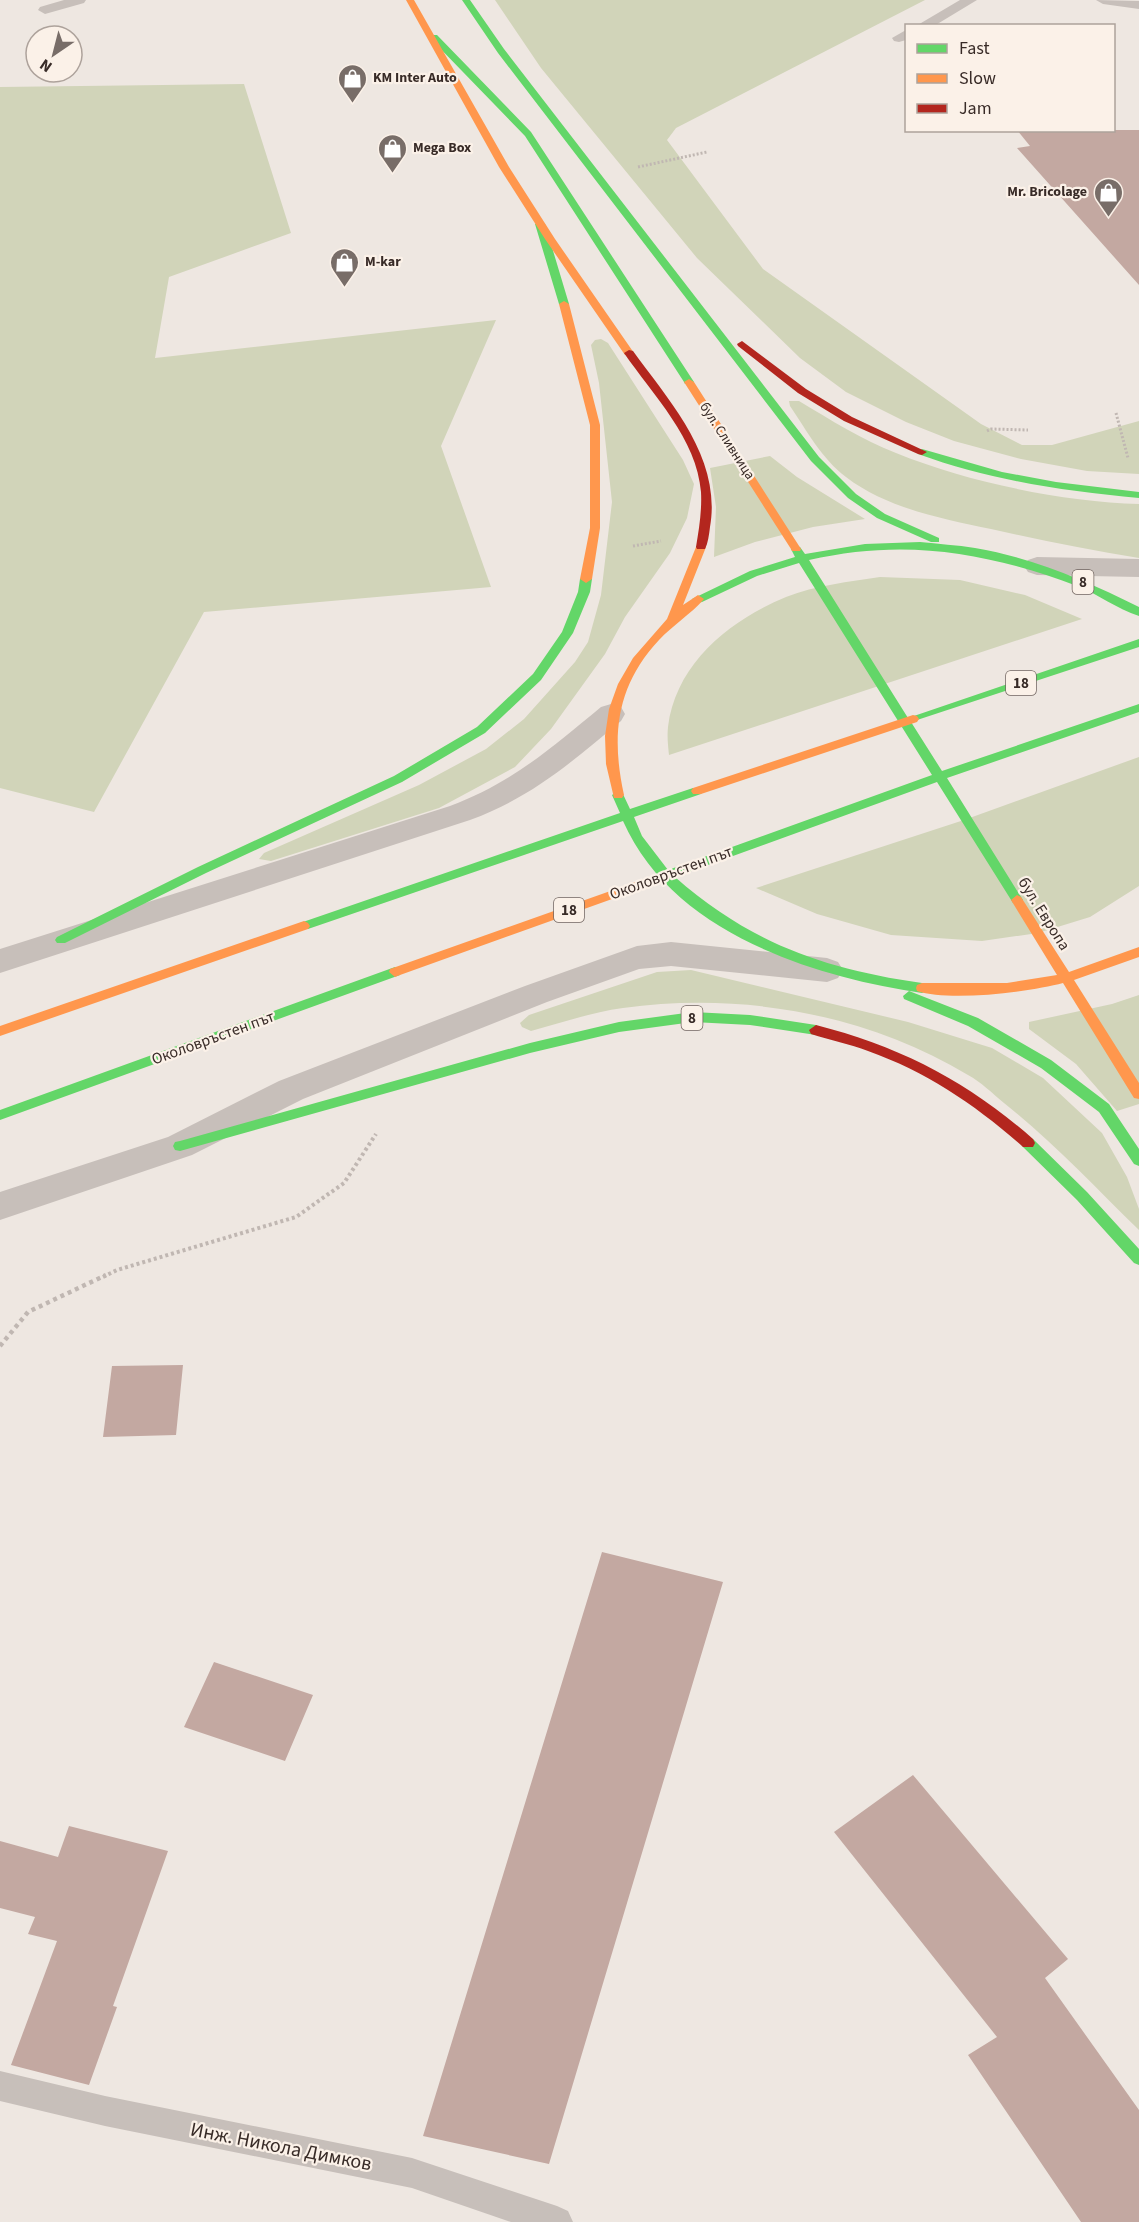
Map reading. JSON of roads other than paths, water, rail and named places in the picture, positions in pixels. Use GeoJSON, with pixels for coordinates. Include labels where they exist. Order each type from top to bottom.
{"type":"FeatureCollection","features":[{"type":"Feature","properties":{"kind":"main road","name":"бул. Сливница"},"geometry":{"type":"LineString","coordinates":[[410,0],[434,37],[503,165],[540,224],[696,450],[706,482],[708,510],[703,541],[672,619]]}},
{"type":"Feature","properties":{"kind":"main road"},"geometry":{"type":"LineString","coordinates":[[466,0],[501,51],[815,459],[852,496],[881,516],[956,549]]}},
{"type":"Feature","properties":{"kind":"main road","name":"бул. Сливница"},"geometry":{"type":"LineString","coordinates":[[434,37],[528,134],[741,462],[922,751]]}},
{"type":"Feature","properties":{"kind":"main road"},"geometry":{"type":"LineString","coordinates":[[501,51],[511,86]]}},
{"type":"Feature","properties":{"kind":"main road","name":"бул. Сливница"},"geometry":{"type":"LineString","coordinates":[[518,106],[528,134]]}},
{"type":"Feature","properties":{"kind":"main road"},"geometry":{"type":"LineString","coordinates":[[61,940],[202,870],[398,779],[481,730],[537,677],[567,633],[584,592],[595,528],[595,426],[565,306],[540,224]]}},
{"type":"Feature","properties":{"kind":"main road"},"geometry":{"type":"LineString","coordinates":[[708,318],[810,397],[874,432],[940,459],[1006,476],[1087,491],[1139,495]]}},
{"type":"Feature","properties":{"kind":"main road","name":"8"},"geometry":{"type":"LineString","coordinates":[[611,714],[635,661],[672,619],[700,598],[728,582],[768,566],[813,554],[859,547],[908,546],[956,549],[997,555],[1079,580],[1133,608]]}},
{"type":"Feature","properties":{"kind":"main road","name":"18"},"geometry":{"type":"LineString","coordinates":[[0,1031],[665,801],[1139,643]]}},
{"type":"Feature","properties":{"kind":"main road","name":"Околовръстен път"},"geometry":{"type":"LineString","coordinates":[[0,1115],[912,786],[1139,708]]}},
{"type":"Feature","properties":{"kind":"main road"},"geometry":{"type":"LineString","coordinates":[[611,714],[609,753],[612,774],[618,799],[628,823],[642,846],[660,869],[702,908],[742,934],[783,954],[827,970],[871,981],[924,990],[978,991],[1031,986],[1080,976],[1139,952]]}},
{"type":"Feature","properties":{"kind":"main road","name":"бул. Европа"},"geometry":{"type":"LineString","coordinates":[[922,751],[1139,1094]]}},
{"type":"Feature","properties":{"kind":"main road"},"geometry":{"type":"LineString","coordinates":[[871,981],[973,1022],[1034,1056],[1104,1108],[1139,1160]]}},
{"type":"Feature","properties":{"kind":"main road","name":"8"},"geometry":{"type":"LineString","coordinates":[[180,1146],[581,1034],[681,1017],[753,1018],[869,1045],[925,1070],[975,1100],[1030,1144],[1086,1199],[1139,1259]]}},
{"type":"Feature","properties":{"kind":"street"},"geometry":{"type":"LineString","coordinates":[[1037,566],[1139,568]]}},
{"type":"Feature","properties":{"kind":"street","name":"8"},"geometry":{"type":"LineString","coordinates":[[0,961],[485,803],[542,771],[611,714]]}},
{"type":"Feature","properties":{"kind":"street"},"geometry":{"type":"LineString","coordinates":[[180,1146],[291,1090],[536,994],[637,958],[671,954],[827,970]]}},
{"type":"Feature","properties":{"kind":"street","name":"8"},"geometry":{"type":"LineString","coordinates":[[0,1206],[180,1146]]}},
{"type":"Feature","properties":{"kind":"lane"},"geometry":{"type":"LineString","coordinates":[[45,9],[79,0]]}},
{"type":"Feature","properties":{"kind":"lane"},"geometry":{"type":"LineString","coordinates":[[927,24],[970,0]]}},
{"type":"Feature","properties":{"kind":"lane"},"geometry":{"type":"LineString","coordinates":[[1103,0],[1139,5]]}},
{"type":"Feature","properties":{"kind":"lane","name":"Инж. Никола Димков"},"geometry":{"type":"LineString","coordinates":[[0,2086],[105,2111],[411,2173],[557,2222]]}},
{"type":"Feature","properties":{"kind":"place","name":"KM Inter Auto"},"geometry":{"type":"Point","coordinates":[352,104]}},
{"type":"Feature","properties":{"kind":"place","name":"Mega Box"},"geometry":{"type":"Point","coordinates":[392,174]}},
{"type":"Feature","properties":{"kind":"place","name":"Mr. Bricolage"},"geometry":{"type":"Point","coordinates":[1108,218]}},
{"type":"Feature","properties":{"kind":"place","name":"M-kar"},"geometry":{"type":"Point","coordinates":[344,288]}}]}
